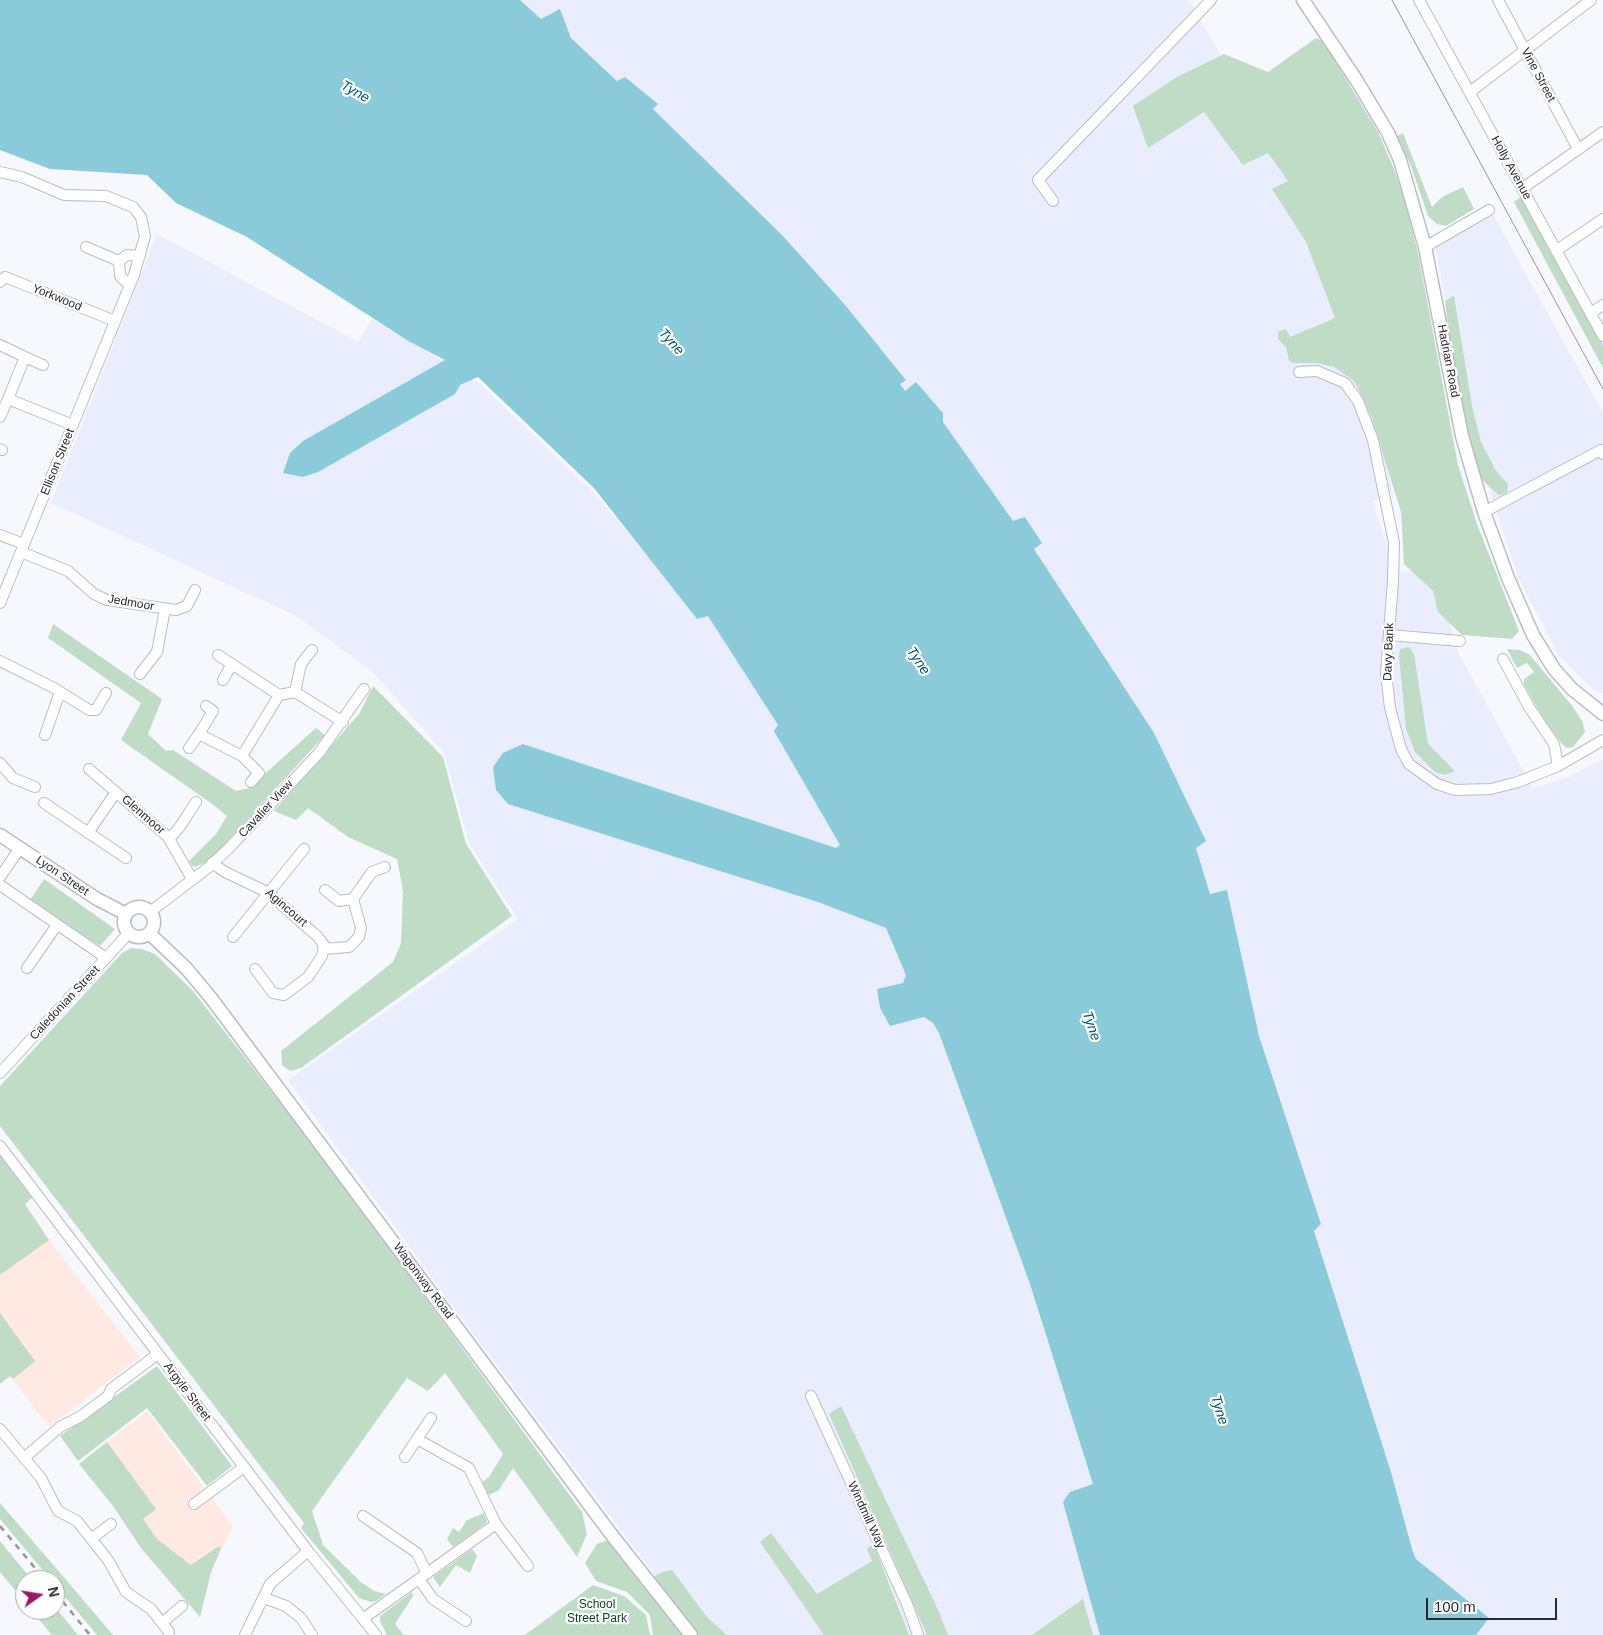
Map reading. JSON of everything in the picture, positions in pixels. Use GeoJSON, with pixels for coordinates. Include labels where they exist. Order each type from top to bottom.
{"type":"FeatureCollection","features":[{"type":"Feature","properties":{"kind":"main road","name":"Hadrian Road"},"geometry":{"type":"LineString","coordinates":[[1303,0],[1336,46],[1388,133],[1409,186],[1425,247],[1462,436],[1484,512],[1508,578],[1533,635],[1560,676],[1572,689],[1603,714]]}},
{"type":"Feature","properties":{"kind":"main road","name":"Lyon Street"},"geometry":{"type":"LineString","coordinates":[[0,835],[97,899],[126,914]]}},
{"type":"Feature","properties":{"kind":"main road"},"geometry":{"type":"LineString","coordinates":[[138,907],[150,912],[154,922],[149,933],[138,937],[129,933],[124,925],[126,914],[133,908],[138,907]]}},
{"type":"Feature","properties":{"kind":"main road","name":"Wagonway Road"},"geometry":{"type":"LineString","coordinates":[[149,933],[186,968],[211,998],[616,1541],[691,1635]]}},
{"type":"Feature","properties":{"kind":"street"},"geometry":{"type":"LineString","coordinates":[[1053,202],[1038,180],[1211,0]]}},
{"type":"Feature","properties":{"kind":"street","name":"Holly Avenue"},"geometry":{"type":"LineString","coordinates":[[1419,0],[1603,336]]}},
{"type":"Feature","properties":{"kind":"street","name":"Vine Street"},"geometry":{"type":"LineString","coordinates":[[1498,0],[1578,149]]}},
{"type":"Feature","properties":{"kind":"street"},"geometry":{"type":"LineString","coordinates":[[1571,0],[1576,10]]}},
{"type":"Feature","properties":{"kind":"street"},"geometry":{"type":"LineString","coordinates":[[1470,92],[1591,0]]}},
{"type":"Feature","properties":{"kind":"street"},"geometry":{"type":"LineString","coordinates":[[1523,188],[1603,132]]}},
{"type":"Feature","properties":{"kind":"street","name":"Ellison Street"},"geometry":{"type":"LineString","coordinates":[[0,172],[22,177],[64,195],[106,196],[133,207],[141,217],[145,236],[140,256],[115,321],[0,603]]}},
{"type":"Feature","properties":{"kind":"street"},"geometry":{"type":"LineString","coordinates":[[1425,247],[1489,210]]}},
{"type":"Feature","properties":{"kind":"street"},"geometry":{"type":"LineString","coordinates":[[1556,250],[1603,219]]}},
{"type":"Feature","properties":{"kind":"street"},"geometry":{"type":"LineString","coordinates":[[86,247],[119,261]]}},
{"type":"Feature","properties":{"kind":"street"},"geometry":{"type":"LineString","coordinates":[[119,261],[127,255],[140,256]]}},
{"type":"Feature","properties":{"kind":"street"},"geometry":{"type":"LineString","coordinates":[[119,261],[120,276],[129,285]]}},
{"type":"Feature","properties":{"kind":"street","name":"Yorkwood"},"geometry":{"type":"LineString","coordinates":[[0,282],[5,277],[115,321]]}},
{"type":"Feature","properties":{"kind":"street"},"geometry":{"type":"LineString","coordinates":[[1591,313],[1603,305]]}},
{"type":"Feature","properties":{"kind":"street"},"geometry":{"type":"LineString","coordinates":[[0,345],[43,364]]}},
{"type":"Feature","properties":{"kind":"street"},"geometry":{"type":"LineString","coordinates":[[0,417],[25,357]]}},
{"type":"Feature","properties":{"kind":"street","name":"Davy Bank"},"geometry":{"type":"LineString","coordinates":[[1298,372],[1317,372],[1345,383],[1358,401],[1372,440],[1394,543],[1386,672],[1390,708],[1401,749],[1409,764],[1437,784],[1455,790],[1491,789],[1518,782],[1558,766],[1603,740]]}},
{"type":"Feature","properties":{"kind":"street"},"geometry":{"type":"LineString","coordinates":[[8,400],[72,425]]}},
{"type":"Feature","properties":{"kind":"street"},"geometry":{"type":"LineString","coordinates":[[1484,512],[1601,450],[1603,454]]}},
{"type":"Feature","properties":{"kind":"street","name":"Jedmoor"},"geometry":{"type":"LineString","coordinates":[[0,535],[68,571],[94,594],[107,600],[176,610],[187,606],[196,590]]}},
{"type":"Feature","properties":{"kind":"street","name":"Jedmoor"},"geometry":{"type":"LineString","coordinates":[[140,674],[157,652],[165,609]]}},
{"type":"Feature","properties":{"kind":"street"},"geometry":{"type":"LineString","coordinates":[[1389,635],[1460,641]]}},
{"type":"Feature","properties":{"kind":"street"},"geometry":{"type":"LineString","coordinates":[[295,692],[301,664],[312,650]]}},
{"type":"Feature","properties":{"kind":"street"},"geometry":{"type":"LineString","coordinates":[[218,655],[279,695],[295,692],[342,722]]}},
{"type":"Feature","properties":{"kind":"street"},"geometry":{"type":"LineString","coordinates":[[1503,659],[1529,706],[1554,744],[1558,766]]}},
{"type":"Feature","properties":{"kind":"street"},"geometry":{"type":"LineString","coordinates":[[0,661],[92,711],[99,707],[106,693]]}},
{"type":"Feature","properties":{"kind":"street"},"geometry":{"type":"LineString","coordinates":[[223,680],[232,664]]}},
{"type":"Feature","properties":{"kind":"street"},"geometry":{"type":"LineString","coordinates":[[1513,677],[1523,672]]}},
{"type":"Feature","properties":{"kind":"street","name":"Cavalier View"},"geometry":{"type":"LineString","coordinates":[[150,912],[212,863],[319,753],[364,689]]}},
{"type":"Feature","properties":{"kind":"street"},"geometry":{"type":"LineString","coordinates":[[45,735],[60,692]]}},
{"type":"Feature","properties":{"kind":"street"},"geometry":{"type":"LineString","coordinates":[[242,756],[279,695]]}},
{"type":"Feature","properties":{"kind":"street"},"geometry":{"type":"LineString","coordinates":[[189,748],[213,711],[206,706]]}},
{"type":"Feature","properties":{"kind":"street"},"geometry":{"type":"LineString","coordinates":[[199,734],[242,756],[259,773],[252,782]]}},
{"type":"Feature","properties":{"kind":"street"},"geometry":{"type":"LineString","coordinates":[[0,763],[13,778],[35,788]]}},
{"type":"Feature","properties":{"kind":"street","name":"Glenmoor"},"geometry":{"type":"LineString","coordinates":[[89,769],[169,839],[192,879]]}},
{"type":"Feature","properties":{"kind":"street","name":"Glenmoor"},"geometry":{"type":"LineString","coordinates":[[88,832],[116,792]]}},
{"type":"Feature","properties":{"kind":"street","name":"Glenmoor"},"geometry":{"type":"LineString","coordinates":[[169,839],[179,828],[196,802]]}},
{"type":"Feature","properties":{"kind":"street"},"geometry":{"type":"LineString","coordinates":[[44,803],[126,858]]}},
{"type":"Feature","properties":{"kind":"street"},"geometry":{"type":"LineString","coordinates":[[0,877],[20,848]]}},
{"type":"Feature","properties":{"kind":"street"},"geometry":{"type":"LineString","coordinates":[[234,937],[304,849]]}},
{"type":"Feature","properties":{"kind":"street","name":"Agincourt"},"geometry":{"type":"LineString","coordinates":[[212,863],[225,872],[268,892],[317,936],[324,949]]}},
{"type":"Feature","properties":{"kind":"street"},"geometry":{"type":"LineString","coordinates":[[353,899],[372,872],[385,868]]}},
{"type":"Feature","properties":{"kind":"street"},"geometry":{"type":"LineString","coordinates":[[0,885],[106,958]]}},
{"type":"Feature","properties":{"kind":"street"},"geometry":{"type":"LineString","coordinates":[[325,890],[339,900],[353,899]]}},
{"type":"Feature","properties":{"kind":"street"},"geometry":{"type":"LineString","coordinates":[[255,969],[273,993],[284,995],[308,976],[322,956],[324,949],[349,947],[359,936],[361,928],[353,899]]}},
{"type":"Feature","properties":{"kind":"street"},"geometry":{"type":"LineString","coordinates":[[27,968],[57,925]]}},
{"type":"Feature","properties":{"kind":"street","name":"Caledonian Street"},"geometry":{"type":"LineString","coordinates":[[0,1073],[129,933]]}},
{"type":"Feature","properties":{"kind":"street","name":"Argyle Street"},"geometry":{"type":"LineString","coordinates":[[0,1146],[308,1551],[376,1635]]}},
{"type":"Feature","properties":{"kind":"street"},"geometry":{"type":"LineString","coordinates":[[24,1458],[60,1427],[81,1416],[108,1396],[112,1388],[158,1354]]}},
{"type":"Feature","properties":{"kind":"street","name":"Windmill Way"},"geometry":{"type":"LineString","coordinates":[[811,1396],[907,1604],[918,1635]]}},
{"type":"Feature","properties":{"kind":"street"},"geometry":{"type":"LineString","coordinates":[[406,1457],[430,1418]]}},
{"type":"Feature","properties":{"kind":"street"},"geometry":{"type":"LineString","coordinates":[[0,1429],[41,1478],[58,1511],[77,1521],[108,1560],[126,1592],[151,1610],[168,1632]]}},
{"type":"Feature","properties":{"kind":"street"},"geometry":{"type":"LineString","coordinates":[[417,1439],[469,1468],[496,1524],[528,1566]]}},
{"type":"Feature","properties":{"kind":"street"},"geometry":{"type":"LineString","coordinates":[[194,1504],[244,1467]]}},
{"type":"Feature","properties":{"kind":"street"},"geometry":{"type":"LineString","coordinates":[[363,1516],[417,1553],[423,1576],[433,1599],[466,1621]]}},
{"type":"Feature","properties":{"kind":"street"},"geometry":{"type":"LineString","coordinates":[[91,1539],[111,1524]]}},
{"type":"Feature","properties":{"kind":"street"},"geometry":{"type":"LineString","coordinates":[[364,1618],[496,1524]]}},
{"type":"Feature","properties":{"kind":"street"},"geometry":{"type":"LineString","coordinates":[[245,1635],[270,1584],[308,1551]]}},
{"type":"Feature","properties":{"kind":"street"},"geometry":{"type":"LineString","coordinates":[[264,1598],[286,1606],[300,1618],[312,1635]]}},
{"type":"Feature","properties":{"kind":"street"},"geometry":{"type":"LineString","coordinates":[[162,1623],[182,1606]]}},
{"type":"Feature","properties":{"kind":"shaded area"},"geometry":{"type":"Polygon","coordinates":[[[520,0],[1186,0],[1193,6],[1235,81],[1342,260],[1393,493],[1373,501],[1395,574],[1434,564],[1459,654],[1533,788],[1569,777],[1603,759],[1603,1635],[1476,1635],[1489,1618],[1416,1559],[1391,1472],[1314,1230],[1321,1223],[1259,1036],[1227,890],[1210,894],[1196,847],[1206,841],[1033,549],[1042,543],[1025,517],[1013,522],[943,422],[943,413],[916,382],[905,392],[900,384],[906,379],[846,306],[783,236],[653,109],[658,104],[618,81],[571,38],[560,9],[541,19],[520,0]]]}},
{"type":"Feature","properties":{"kind":"shaded area"},"geometry":{"type":"Polygon","coordinates":[[[1487,204],[1603,413],[1603,693],[1594,690],[1559,656],[1519,579],[1474,444],[1433,237],[1487,204]]]}},
{"type":"Feature","properties":{"kind":"shaded area"},"geometry":{"type":"Polygon","coordinates":[[[157,234],[358,342],[372,319],[479,383],[594,493],[654,563],[697,619],[708,616],[778,725],[840,845],[819,902],[886,928],[906,975],[890,1026],[924,1017],[933,1023],[939,1033],[1030,1284],[1093,1484],[1136,1635],[702,1635],[653,1573],[457,1312],[288,1080],[518,919],[469,843],[444,753],[374,673],[297,616],[51,503],[157,234]]]}},
{"type":"Feature","properties":{"kind":"shaded area"},"geometry":{"type":"Polygon","coordinates":[[[25,1204],[49,1240],[140,1357],[49,1427],[10,1376],[0,1384],[0,1223],[25,1204]]]}},
{"type":"Feature","properties":{"kind":"shaded area"},"geometry":{"type":"Polygon","coordinates":[[[147,1411],[233,1526],[211,1572],[200,1617],[141,1548],[113,1506],[79,1464],[147,1411]]]}},
{"type":"Feature","properties":{"kind":"green space"},"geometry":{"type":"Polygon","coordinates":[[[1316,38],[1323,41],[1378,132],[1394,169],[1407,208],[1418,253],[1458,465],[1477,524],[1519,631],[1512,639],[1462,635],[1438,612],[1433,591],[1404,564],[1401,512],[1372,418],[1355,382],[1334,367],[1317,363],[1293,363],[1289,361],[1286,347],[1278,339],[1278,332],[1286,329],[1290,337],[1335,318],[1306,242],[1272,189],[1288,181],[1268,153],[1243,165],[1204,112],[1148,148],[1133,106],[1177,77],[1224,54],[1268,72],[1316,38]]]}},
{"type":"Feature","properties":{"kind":"green space"},"geometry":{"type":"Polygon","coordinates":[[[1403,133],[1432,207],[1442,197],[1463,187],[1474,209],[1446,226],[1437,224],[1428,216],[1411,166],[1397,136],[1403,133]]]}},
{"type":"Feature","properties":{"kind":"green space"},"geometry":{"type":"Polygon","coordinates":[[[1523,195],[1603,345],[1603,368],[1514,202],[1523,195]]]}},
{"type":"Feature","properties":{"kind":"green space"},"geometry":{"type":"Polygon","coordinates":[[[1454,296],[1472,406],[1481,442],[1496,471],[1508,484],[1507,493],[1499,495],[1483,481],[1470,447],[1454,375],[1445,301],[1454,296]]]}},
{"type":"Feature","properties":{"kind":"green space"},"geometry":{"type":"Polygon","coordinates":[[[53,624],[162,699],[148,734],[166,751],[173,750],[236,791],[249,788],[316,728],[325,735],[209,861],[195,867],[189,861],[216,834],[227,816],[121,740],[141,703],[48,638],[53,624]]]}},
{"type":"Feature","properties":{"kind":"green space"},"geometry":{"type":"Polygon","coordinates":[[[1409,647],[1414,654],[1428,744],[1455,771],[1445,775],[1435,772],[1415,752],[1406,729],[1399,656],[1400,649],[1409,647]]]}},
{"type":"Feature","properties":{"kind":"green space"},"geometry":{"type":"Polygon","coordinates":[[[1507,649],[1520,650],[1530,655],[1573,707],[1582,721],[1585,732],[1573,747],[1567,748],[1562,744],[1545,721],[1524,685],[1524,679],[1534,672],[1527,663],[1517,668],[1507,649]]]}},
{"type":"Feature","properties":{"kind":"green space"},"geometry":{"type":"Polygon","coordinates":[[[373,686],[443,757],[466,844],[512,916],[301,1068],[290,1071],[282,1065],[281,1051],[393,962],[401,943],[403,891],[397,859],[348,837],[308,808],[296,820],[274,811],[359,714],[373,686]]]}},
{"type":"Feature","properties":{"kind":"green space"},"geometry":{"type":"Polygon","coordinates":[[[44,879],[115,929],[100,946],[30,900],[44,879]]]}},
{"type":"Feature","properties":{"kind":"green space"},"geometry":{"type":"Polygon","coordinates":[[[131,948],[142,949],[155,954],[193,991],[323,1158],[582,1512],[587,1534],[577,1557],[513,1468],[499,1490],[489,1495],[482,1482],[489,1477],[503,1454],[445,1373],[428,1391],[407,1378],[312,1511],[323,1545],[362,1583],[374,1591],[386,1594],[371,1602],[359,1598],[301,1528],[304,1523],[0,1126],[0,1086],[122,953],[131,948]]]}},
{"type":"Feature","properties":{"kind":"green space"},"geometry":{"type":"Polygon","coordinates":[[[0,1155],[32,1198],[25,1204],[49,1240],[0,1275],[0,1155]]]}},
{"type":"Feature","properties":{"kind":"green space"},"geometry":{"type":"Polygon","coordinates":[[[0,1313],[35,1361],[13,1379],[10,1376],[0,1384],[0,1313]]]}},
{"type":"Feature","properties":{"kind":"green space"},"geometry":{"type":"Polygon","coordinates":[[[157,1366],[232,1466],[207,1486],[147,1408],[78,1461],[60,1436],[157,1366]]]}},
{"type":"Feature","properties":{"kind":"green space"},"geometry":{"type":"Polygon","coordinates":[[[841,1406],[939,1612],[948,1635],[927,1635],[829,1414],[841,1406]]]}},
{"type":"Feature","properties":{"kind":"green space"},"geometry":{"type":"Polygon","coordinates":[[[107,1442],[156,1509],[143,1519],[157,1539],[191,1565],[219,1546],[221,1548],[211,1572],[200,1617],[141,1548],[113,1506],[79,1464],[107,1442]]]}},
{"type":"Feature","properties":{"kind":"green space"},"geometry":{"type":"Polygon","coordinates":[[[0,1503],[57,1570],[43,1570],[0,1519],[0,1503]]]}},
{"type":"Feature","properties":{"kind":"green space"},"geometry":{"type":"Polygon","coordinates":[[[484,1513],[487,1521],[485,1524],[453,1547],[447,1539],[453,1528],[459,1532],[467,1520],[484,1513]]]}},
{"type":"Feature","properties":{"kind":"green space"},"geometry":{"type":"Polygon","coordinates":[[[771,1533],[817,1594],[872,1561],[867,1549],[870,1546],[874,1546],[909,1635],[824,1635],[760,1542],[771,1533]]]}},
{"type":"Feature","properties":{"kind":"green space"},"geometry":{"type":"Polygon","coordinates":[[[607,1540],[683,1635],[653,1635],[650,1615],[627,1592],[596,1581],[585,1563],[597,1544],[607,1540]]]}},
{"type":"Feature","properties":{"kind":"green space"},"geometry":{"type":"Polygon","coordinates":[[[0,1541],[24,1570],[15,1570],[15,1590],[0,1572],[0,1541]]]}},
{"type":"Feature","properties":{"kind":"green space"},"geometry":{"type":"Polygon","coordinates":[[[472,1549],[477,1556],[470,1573],[456,1565],[440,1587],[433,1577],[472,1549]]]}},
{"type":"Feature","properties":{"kind":"green space"},"geometry":{"type":"Polygon","coordinates":[[[672,1570],[706,1616],[727,1635],[698,1635],[651,1578],[672,1570]]]}},
{"type":"Feature","properties":{"kind":"green space"},"geometry":{"type":"Polygon","coordinates":[[[65,1579],[113,1635],[97,1635],[65,1597],[65,1579]]]}},
{"type":"Feature","properties":{"kind":"green space","name":"School Street Park"},"geometry":{"type":"Polygon","coordinates":[[[593,1585],[624,1596],[646,1615],[650,1635],[525,1635],[593,1585]]]}},
{"type":"Feature","properties":{"kind":"green space"},"geometry":{"type":"Polygon","coordinates":[[[412,1592],[413,1596],[395,1624],[404,1635],[387,1635],[380,1621],[380,1616],[412,1592]]]}},
{"type":"Feature","properties":{"kind":"green space"},"geometry":{"type":"Polygon","coordinates":[[[1083,1599],[1093,1635],[1032,1635],[1083,1599]]]}},
{"type":"Feature","properties":{"kind":"green space"},"geometry":{"type":"Polygon","coordinates":[[[65,1619],[78,1635],[52,1635],[39,1620],[65,1619]]]}},
{"type":"Feature","properties":{"kind":"water","name":"Tyne"},"geometry":{"type":"Polygon","coordinates":[[[0,0],[520,0],[541,19],[560,9],[571,38],[617,81],[625,77],[658,104],[653,109],[783,236],[846,306],[906,380],[900,384],[905,391],[916,382],[943,413],[943,422],[1013,521],[1025,517],[1042,543],[1034,549],[1154,733],[1206,841],[1196,848],[1210,894],[1227,890],[1259,1036],[1321,1224],[1314,1231],[1391,1472],[1413,1552],[1416,1559],[1489,1618],[1476,1635],[1100,1635],[1063,1502],[1070,1492],[1093,1484],[1030,1284],[939,1033],[933,1023],[924,1017],[890,1026],[880,1008],[877,989],[903,983],[906,975],[886,928],[818,902],[508,804],[496,790],[493,767],[503,753],[523,744],[836,848],[840,845],[774,731],[778,725],[708,616],[697,619],[594,488],[478,377],[460,385],[455,394],[318,472],[303,477],[283,473],[290,453],[303,441],[445,360],[410,342],[247,237],[176,203],[147,175],[50,169],[0,150],[0,0]]]}},
{"type":"Feature","properties":{"kind":"tram line"},"geometry":{"type":"LineString","coordinates":[[1392,0],[1603,389]]}},
{"type":"Feature","properties":{"kind":"railway"},"geometry":{"type":"LineString","coordinates":[[0,1526],[37,1570]]}},
{"type":"Feature","properties":{"kind":"railway"},"geometry":{"type":"LineString","coordinates":[[65,1604],[90,1635]]}}]}
